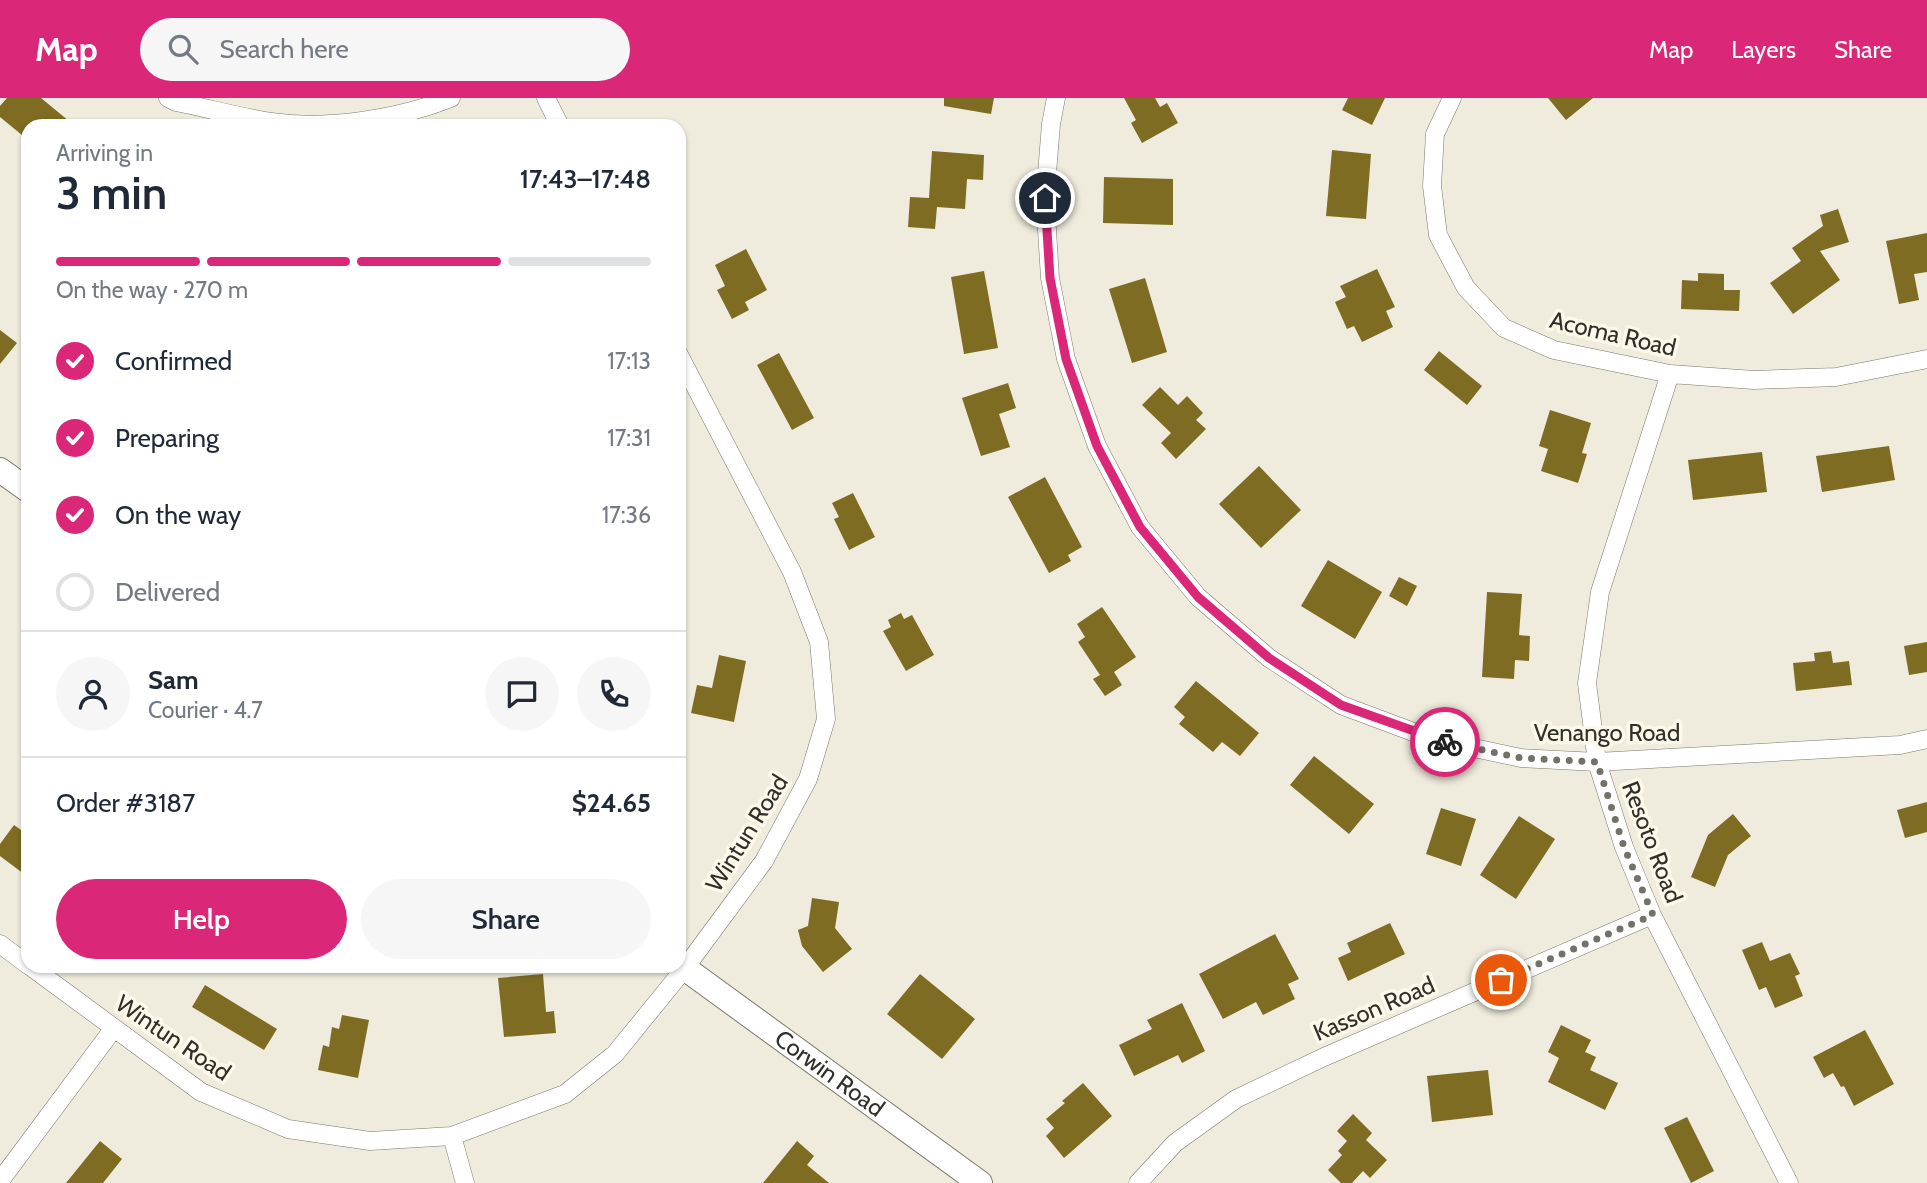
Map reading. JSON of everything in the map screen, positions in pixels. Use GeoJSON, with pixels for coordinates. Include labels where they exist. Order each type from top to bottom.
{"type":"FeatureCollection","features":[{"type":"Feature","properties":{"kind":"main road"},"geometry":{"type":"LineString","coordinates":[[0,470],[21,485]]}},
{"type":"Feature","properties":{"kind":"main road","name":"Corwin Road"},"geometry":{"type":"LineString","coordinates":[[686,969],[980,1183]]}},
{"type":"Feature","properties":{"kind":"street"},"geometry":{"type":"LineString","coordinates":[[168,98],[258,119]]}},
{"type":"Feature","properties":{"kind":"street"},"geometry":{"type":"LineString","coordinates":[[376,119],[435,105],[451,98]]}},
{"type":"Feature","properties":{"kind":"street"},"geometry":{"type":"LineString","coordinates":[[545,98],[556,119]]}},
{"type":"Feature","properties":{"kind":"street","name":"Venango Road"},"geometry":{"type":"LineString","coordinates":[[1056,98],[1051,124],[1045,198],[1050,278],[1066,359],[1097,446],[1140,527],[1198,597],[1269,658],[1341,705],[1432,739],[1521,758],[1597,762],[1900,745],[1927,739]]}},
{"type":"Feature","properties":{"kind":"street","name":"Acoma Road"},"geometry":{"type":"LineString","coordinates":[[1452,98],[1434,134],[1432,186],[1438,235],[1466,288],[1504,328],[1554,350],[1670,373],[1754,380],[1836,377],[1927,359]]}},
{"type":"Feature","properties":{"kind":"street","name":"Wintun Road"},"geometry":{"type":"LineString","coordinates":[[686,368],[792,572],[819,642],[826,719],[808,779],[764,861],[686,961]]}},
{"type":"Feature","properties":{"kind":"street","name":"Resoto Road"},"geometry":{"type":"LineString","coordinates":[[1670,373],[1600,592],[1587,683],[1597,762],[1624,847],[1653,915],[1789,1183]]}},
{"type":"Feature","properties":{"kind":"street","name":"Kasson Road"},"geometry":{"type":"LineString","coordinates":[[1139,1183],[1175,1143],[1236,1099],[1337,1051],[1653,915]]}},
{"type":"Feature","properties":{"kind":"street","name":"Wintun Road"},"geometry":{"type":"LineString","coordinates":[[0,944],[21,959]]}},
{"type":"Feature","properties":{"kind":"street","name":"Wintun Road"},"geometry":{"type":"LineString","coordinates":[[40,973],[201,1092],[288,1129],[370,1141],[452,1136],[565,1094],[615,1054],[677,973]]}},
{"type":"Feature","properties":{"kind":"street"},"geometry":{"type":"LineString","coordinates":[[0,1181],[114,1028]]}},
{"type":"Feature","properties":{"kind":"street"},"geometry":{"type":"LineString","coordinates":[[452,1136],[465,1183]]}},
{"type":"Feature","properties":{"kind":"building"},"geometry":{"type":"Polygon","coordinates":[[[7,98],[41,98],[66,119],[21,119],[21,134],[0,117],[0,106],[7,98]]]}},
{"type":"Feature","properties":{"kind":"building"},"geometry":{"type":"Polygon","coordinates":[[[944,98],[994,98],[991,114],[944,106],[944,98]]]}},
{"type":"Feature","properties":{"kind":"building"},"geometry":{"type":"Polygon","coordinates":[[[1124,98],[1155,98],[1160,107],[1167,103],[1178,123],[1142,143],[1131,123],[1136,120],[1124,98]]]}},
{"type":"Feature","properties":{"kind":"building"},"geometry":{"type":"Polygon","coordinates":[[[1348,98],[1385,98],[1372,125],[1342,110],[1348,98]]]}},
{"type":"Feature","properties":{"kind":"building"},"geometry":{"type":"Polygon","coordinates":[[[1548,98],[1593,98],[1566,120],[1548,98]]]}},
{"type":"Feature","properties":{"kind":"building"},"geometry":{"type":"Polygon","coordinates":[[[1332,150],[1371,154],[1366,219],[1326,216],[1332,150]]]}},
{"type":"Feature","properties":{"kind":"building"},"geometry":{"type":"Polygon","coordinates":[[[932,151],[984,155],[983,180],[967,179],[965,209],[937,207],[935,229],[908,227],[910,197],[929,198],[932,151]]]}},
{"type":"Feature","properties":{"kind":"building"},"geometry":{"type":"Polygon","coordinates":[[[1104,177],[1173,179],[1173,225],[1103,223],[1104,177]]]}},
{"type":"Feature","properties":{"kind":"building"},"geometry":{"type":"Polygon","coordinates":[[[1838,209],[1849,242],[1820,251],[1840,280],[1793,314],[1770,283],[1801,261],[1792,248],[1823,226],[1820,215],[1838,209]]]}},
{"type":"Feature","properties":{"kind":"building"},"geometry":{"type":"Polygon","coordinates":[[[1927,233],[1927,272],[1914,274],[1919,300],[1899,304],[1886,241],[1927,233]]]}},
{"type":"Feature","properties":{"kind":"building"},"geometry":{"type":"Polygon","coordinates":[[[746,249],[767,290],[745,302],[749,310],[732,319],[717,290],[725,286],[715,265],[746,249]]]}},
{"type":"Feature","properties":{"kind":"building"},"geometry":{"type":"Polygon","coordinates":[[[1377,269],[1395,307],[1386,311],[1393,327],[1362,342],[1354,326],[1347,329],[1335,302],[1346,297],[1340,286],[1377,269]]]}},
{"type":"Feature","properties":{"kind":"building"},"geometry":{"type":"Polygon","coordinates":[[[984,271],[998,348],[964,354],[951,277],[984,271]]]}},
{"type":"Feature","properties":{"kind":"building"},"geometry":{"type":"Polygon","coordinates":[[[1698,273],[1724,274],[1724,290],[1740,290],[1739,311],[1681,309],[1682,280],[1698,281],[1698,273]]]}},
{"type":"Feature","properties":{"kind":"building"},"geometry":{"type":"Polygon","coordinates":[[[1145,278],[1167,352],[1132,363],[1109,289],[1145,278]]]}},
{"type":"Feature","properties":{"kind":"building"},"geometry":{"type":"Polygon","coordinates":[[[0,330],[17,343],[0,364],[0,330]]]}},
{"type":"Feature","properties":{"kind":"building"},"geometry":{"type":"Polygon","coordinates":[[[1439,351],[1482,386],[1467,405],[1424,370],[1439,351]]]}},
{"type":"Feature","properties":{"kind":"building"},"geometry":{"type":"Polygon","coordinates":[[[779,353],[814,418],[792,430],[757,365],[779,353]]]}},
{"type":"Feature","properties":{"kind":"building"},"geometry":{"type":"Polygon","coordinates":[[[1008,383],[1016,408],[999,414],[1010,447],[981,456],[962,398],[1008,383]]]}},
{"type":"Feature","properties":{"kind":"building"},"geometry":{"type":"Polygon","coordinates":[[[1160,387],[1178,405],[1187,396],[1203,413],[1196,420],[1206,429],[1176,459],[1161,443],[1171,433],[1142,405],[1160,387]]]}},
{"type":"Feature","properties":{"kind":"building"},"geometry":{"type":"Polygon","coordinates":[[[1550,410],[1591,423],[1582,453],[1587,454],[1578,483],[1541,471],[1548,449],[1539,446],[1550,410]]]}},
{"type":"Feature","properties":{"kind":"building"},"geometry":{"type":"Polygon","coordinates":[[[1889,446],[1895,480],[1822,492],[1816,456],[1889,446]]]}},
{"type":"Feature","properties":{"kind":"building"},"geometry":{"type":"Polygon","coordinates":[[[1762,452],[1767,492],[1693,500],[1688,460],[1762,452]]]}},
{"type":"Feature","properties":{"kind":"building"},"geometry":{"type":"Polygon","coordinates":[[[1259,466],[1301,510],[1261,548],[1219,504],[1259,466]]]}},
{"type":"Feature","properties":{"kind":"building"},"geometry":{"type":"Polygon","coordinates":[[[1045,477],[1082,547],[1068,555],[1071,561],[1049,573],[1008,497],[1045,477]]]}},
{"type":"Feature","properties":{"kind":"building"},"geometry":{"type":"Polygon","coordinates":[[[853,493],[875,537],[849,550],[834,519],[839,517],[832,503],[853,493]]]}},
{"type":"Feature","properties":{"kind":"building"},"geometry":{"type":"Polygon","coordinates":[[[1328,560],[1382,592],[1355,639],[1301,606],[1328,560]]]}},
{"type":"Feature","properties":{"kind":"building"},"geometry":{"type":"Polygon","coordinates":[[[1399,577],[1417,586],[1407,606],[1389,596],[1399,577]]]}},
{"type":"Feature","properties":{"kind":"building"},"geometry":{"type":"Polygon","coordinates":[[[1487,592],[1522,594],[1519,635],[1530,636],[1529,661],[1515,660],[1514,679],[1482,677],[1487,592]]]}},
{"type":"Feature","properties":{"kind":"building"},"geometry":{"type":"Polygon","coordinates":[[[1102,607],[1136,657],[1114,672],[1122,685],[1105,696],[1093,679],[1100,675],[1078,642],[1085,637],[1077,624],[1102,607]]]}},
{"type":"Feature","properties":{"kind":"building"},"geometry":{"type":"Polygon","coordinates":[[[901,613],[904,619],[912,615],[934,655],[906,671],[883,631],[891,627],[888,620],[901,613]]]}},
{"type":"Feature","properties":{"kind":"building"},"geometry":{"type":"Polygon","coordinates":[[[1927,642],[1927,672],[1909,675],[1904,646],[1927,642]]]}},
{"type":"Feature","properties":{"kind":"building"},"geometry":{"type":"Polygon","coordinates":[[[1831,651],[1833,663],[1849,661],[1852,685],[1796,691],[1793,663],[1815,661],[1814,653],[1831,651]]]}},
{"type":"Feature","properties":{"kind":"building"},"geometry":{"type":"Polygon","coordinates":[[[719,655],[746,661],[734,722],[691,713],[697,685],[712,688],[719,655]]]}},
{"type":"Feature","properties":{"kind":"building"},"geometry":{"type":"Polygon","coordinates":[[[1196,681],[1259,733],[1240,756],[1222,742],[1213,752],[1179,724],[1185,717],[1174,707],[1196,681]]]}},
{"type":"Feature","properties":{"kind":"building"},"geometry":{"type":"Polygon","coordinates":[[[1314,756],[1374,804],[1349,834],[1290,785],[1314,756]]]}},
{"type":"Feature","properties":{"kind":"building"},"geometry":{"type":"Polygon","coordinates":[[[1927,802],[1927,832],[1905,838],[1897,810],[1927,802]]]}},
{"type":"Feature","properties":{"kind":"building"},"geometry":{"type":"Polygon","coordinates":[[[1441,808],[1476,819],[1461,866],[1426,854],[1441,808]]]}},
{"type":"Feature","properties":{"kind":"building"},"geometry":{"type":"Polygon","coordinates":[[[1733,814],[1751,836],[1728,855],[1715,887],[1691,877],[1708,835],[1733,814]]]}},
{"type":"Feature","properties":{"kind":"building"},"geometry":{"type":"Polygon","coordinates":[[[1519,816],[1555,839],[1516,899],[1480,875],[1519,816]]]}},
{"type":"Feature","properties":{"kind":"building"},"geometry":{"type":"Polygon","coordinates":[[[14,825],[21,830],[21,872],[0,856],[0,844],[14,825]]]}},
{"type":"Feature","properties":{"kind":"building"},"geometry":{"type":"Polygon","coordinates":[[[812,898],[839,902],[835,928],[852,949],[823,972],[802,946],[798,930],[808,926],[812,898]]]}},
{"type":"Feature","properties":{"kind":"building"},"geometry":{"type":"Polygon","coordinates":[[[1390,923],[1405,954],[1348,981],[1338,958],[1351,952],[1347,943],[1390,923]]]}},
{"type":"Feature","properties":{"kind":"building"},"geometry":{"type":"Polygon","coordinates":[[[1275,934],[1299,979],[1288,984],[1295,999],[1263,1015],[1256,1002],[1223,1019],[1199,974],[1275,934]]]}},
{"type":"Feature","properties":{"kind":"building"},"geometry":{"type":"Polygon","coordinates":[[[1762,942],[1770,961],[1790,953],[1800,974],[1795,976],[1803,996],[1775,1008],[1766,987],[1759,990],[1742,950],[1762,942]]]}},
{"type":"Feature","properties":{"kind":"building"},"geometry":{"type":"Polygon","coordinates":[[[543,974],[546,1012],[554,1011],[556,1033],[504,1037],[498,978],[543,974]]]}},
{"type":"Feature","properties":{"kind":"building"},"geometry":{"type":"Polygon","coordinates":[[[920,974],[975,1019],[942,1059],[887,1014],[920,974]]]}},
{"type":"Feature","properties":{"kind":"building"},"geometry":{"type":"Polygon","coordinates":[[[205,985],[277,1029],[264,1050],[192,1007],[205,985]]]}},
{"type":"Feature","properties":{"kind":"building"},"geometry":{"type":"Polygon","coordinates":[[[1182,1003],[1205,1051],[1182,1063],[1178,1055],[1134,1076],[1119,1045],[1152,1029],[1147,1020],[1182,1003]]]}},
{"type":"Feature","properties":{"kind":"building"},"geometry":{"type":"Polygon","coordinates":[[[342,1015],[369,1020],[358,1078],[318,1070],[323,1045],[329,1047],[332,1027],[339,1029],[342,1015]]]}},
{"type":"Feature","properties":{"kind":"building"},"geometry":{"type":"Polygon","coordinates":[[[1561,1025],[1591,1040],[1585,1052],[1596,1057],[1590,1070],[1618,1083],[1605,1110],[1548,1082],[1559,1058],[1548,1052],[1561,1025]]]}},
{"type":"Feature","properties":{"kind":"building"},"geometry":{"type":"Polygon","coordinates":[[[1865,1030],[1894,1084],[1854,1106],[1844,1086],[1841,1087],[1833,1073],[1824,1078],[1813,1057],[1865,1030]]]}},
{"type":"Feature","properties":{"kind":"building"},"geometry":{"type":"Polygon","coordinates":[[[1488,1070],[1493,1115],[1432,1122],[1427,1076],[1488,1070]]]}},
{"type":"Feature","properties":{"kind":"building"},"geometry":{"type":"Polygon","coordinates":[[[1083,1083],[1112,1116],[1064,1158],[1046,1136],[1054,1128],[1046,1119],[1083,1083]]]}},
{"type":"Feature","properties":{"kind":"building"},"geometry":{"type":"Polygon","coordinates":[[[1353,1114],[1372,1133],[1366,1140],[1387,1160],[1370,1178],[1363,1171],[1352,1183],[1341,1183],[1328,1170],[1342,1155],[1338,1151],[1347,1141],[1337,1131],[1353,1114]]]}},
{"type":"Feature","properties":{"kind":"building"},"geometry":{"type":"Polygon","coordinates":[[[1687,1117],[1714,1171],[1691,1183],[1664,1128],[1687,1117]]]}},
{"type":"Feature","properties":{"kind":"building"},"geometry":{"type":"Polygon","coordinates":[[[100,1141],[122,1159],[103,1183],[66,1183],[100,1141]]]}},
{"type":"Feature","properties":{"kind":"building"},"geometry":{"type":"Polygon","coordinates":[[[797,1141],[814,1156],[807,1165],[829,1183],[763,1183],[797,1141]]]}},
{"type":"Feature","properties":{"kind":"way so far"},"geometry":{"type":"LineString","coordinates":[[1445,742],[1521,758],[1597,762],[1624,847],[1653,915],[1501,980]]}},
{"type":"Feature","properties":{"kind":"route"},"geometry":{"type":"LineString","coordinates":[[1045,198],[1050,278],[1066,359],[1097,446],[1140,527],[1198,597],[1269,658],[1341,705],[1445,742]]}}]}
